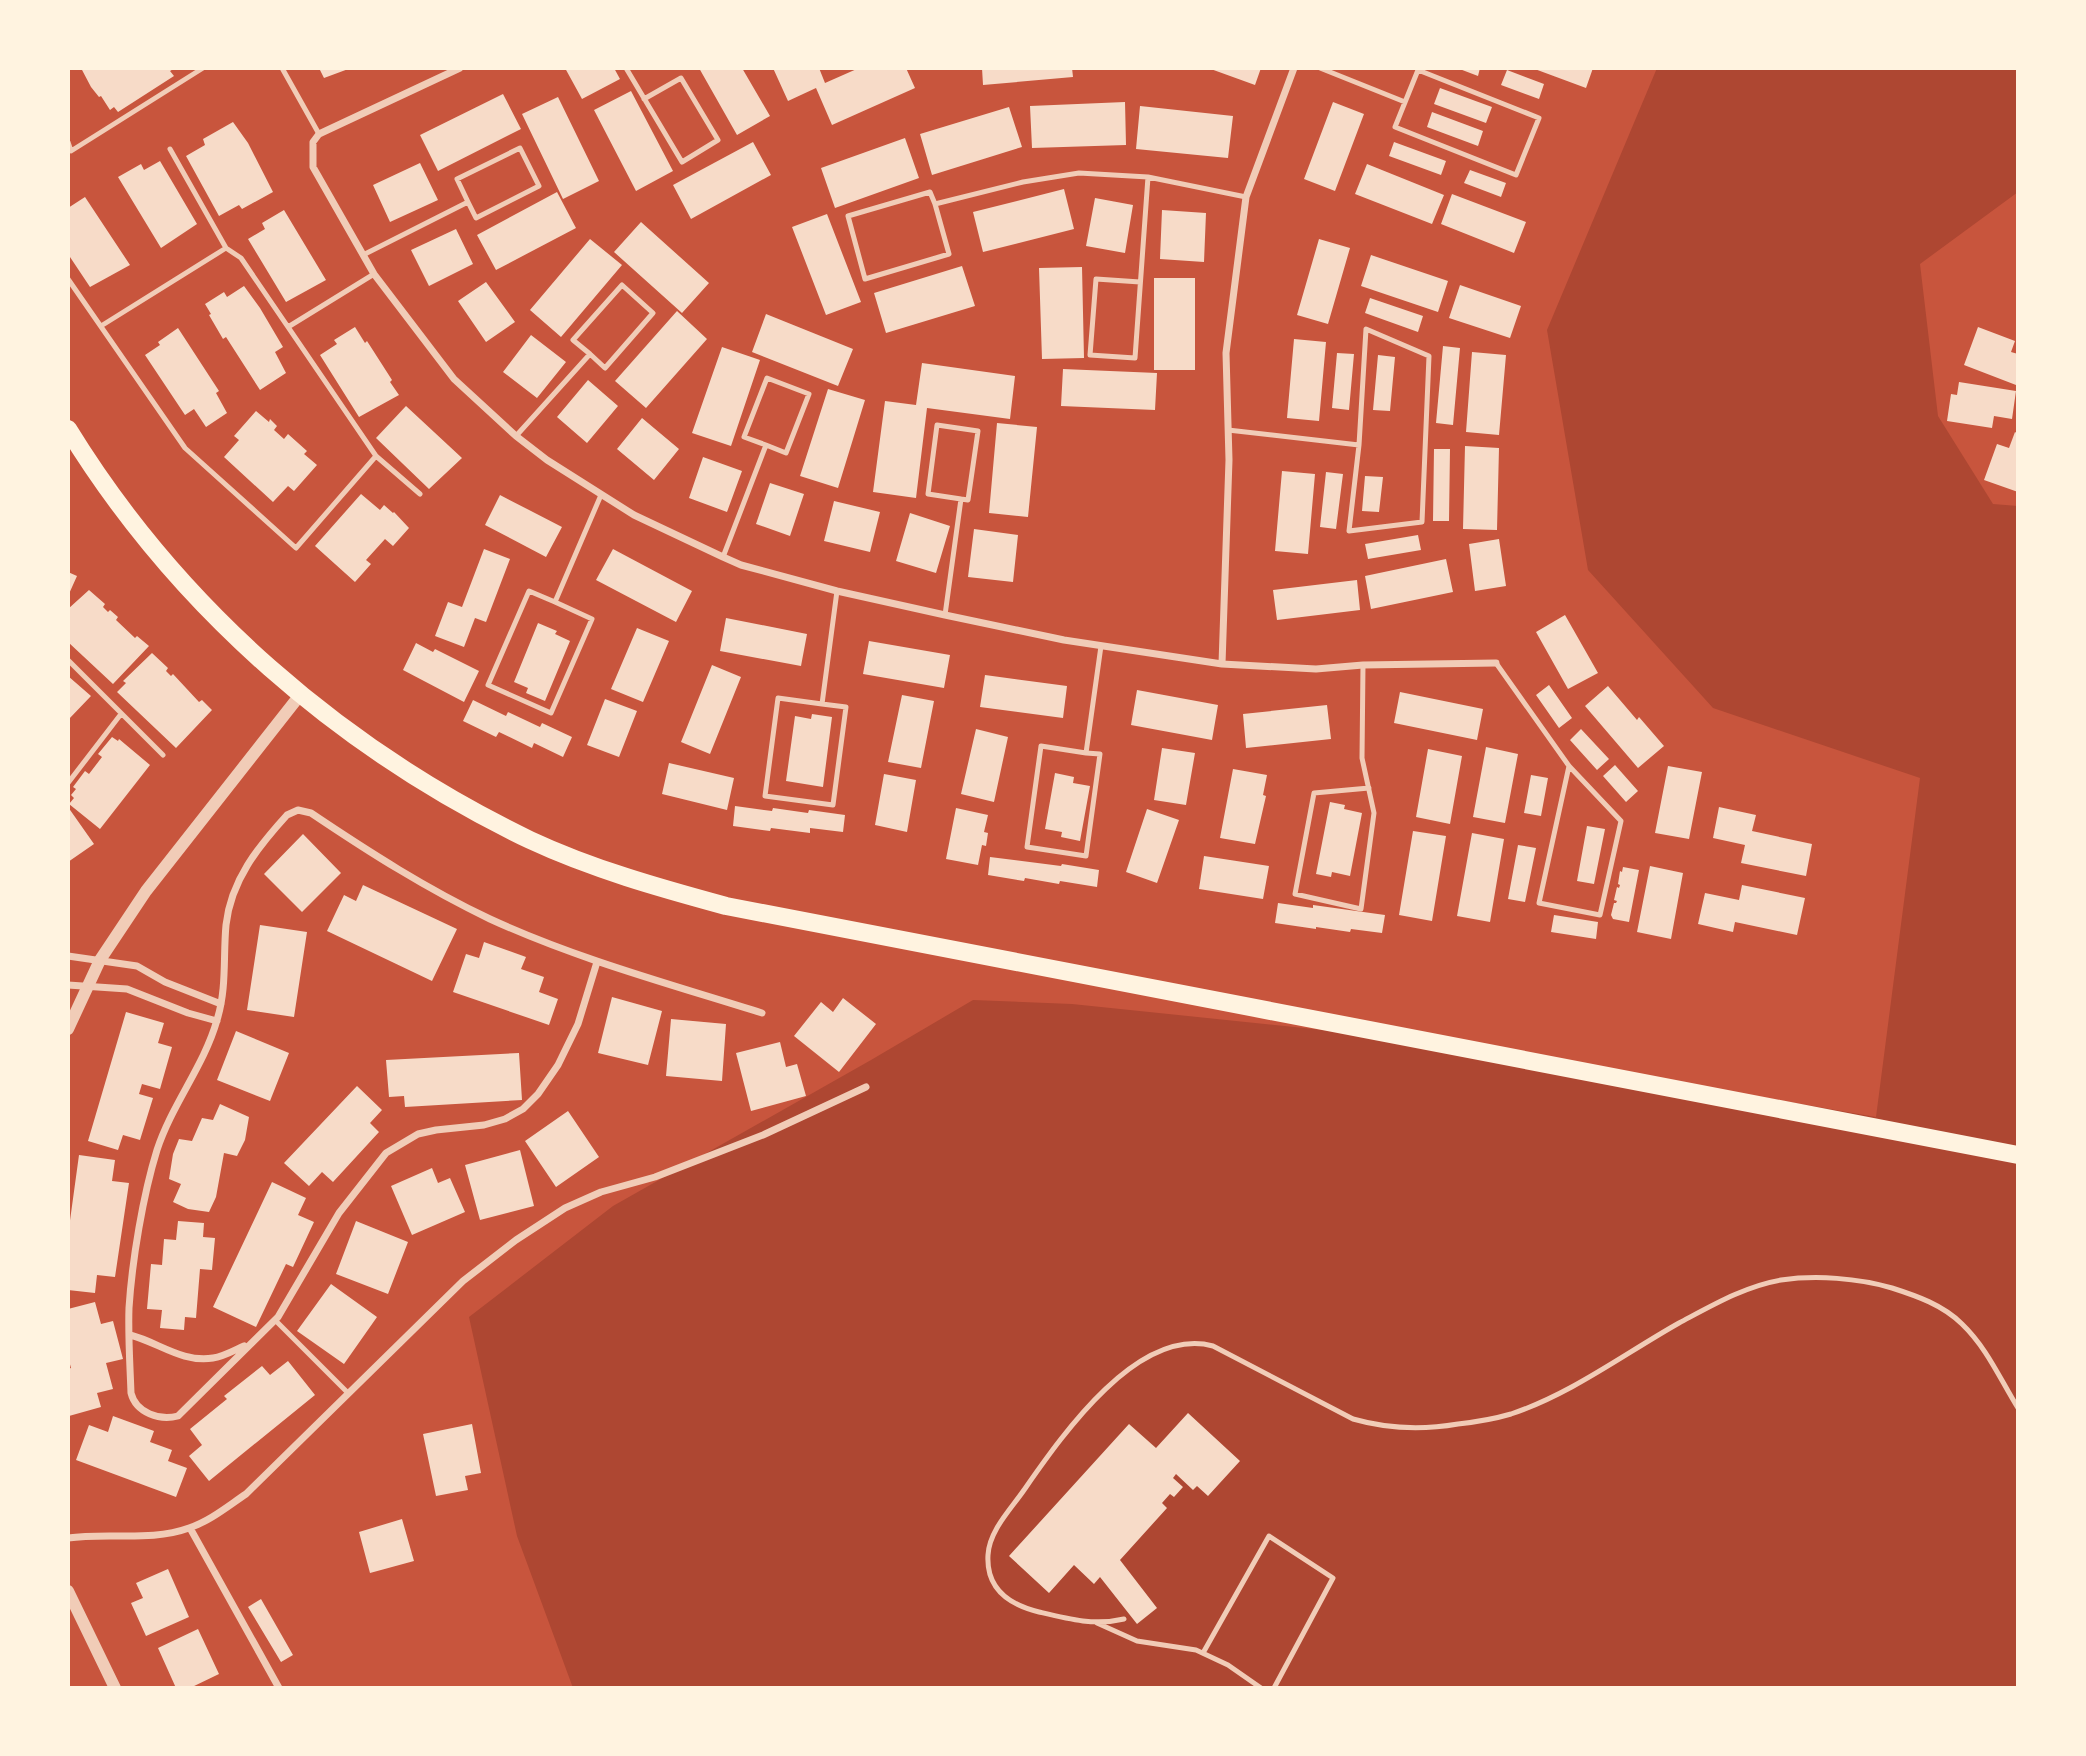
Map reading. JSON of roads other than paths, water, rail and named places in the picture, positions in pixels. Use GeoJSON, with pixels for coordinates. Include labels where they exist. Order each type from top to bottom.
{"type":"FeatureCollection","features":[{"type":"Feature","properties":{"kind":"main road"},"geometry":{"type":"LineString","coordinates":[[68,429],[157,553],[240,641],[300,695],[410,775],[531,840],[577,860],[726,906],[2018,1155]]}},
{"type":"Feature","properties":{"kind":"street"},"geometry":{"type":"LineString","coordinates":[[460,68],[319,134],[313,142],[313,167],[374,274],[454,379],[516,436],[547,460],[634,515],[741,565],[837,591],[1101,646],[1222,664],[1316,668],[1496,663]]}},
{"type":"Feature","properties":{"kind":"street"},"geometry":{"type":"LineString","coordinates":[[1222,664],[1229,460],[1226,353],[1246,197],[1294,68]]}},
{"type":"Feature","properties":{"kind":"street"},"geometry":{"type":"LineString","coordinates":[[68,1029],[100,960],[175,852],[300,695]]}},
{"type":"Feature","properties":{"kind":"street"},"geometry":{"type":"LineString","coordinates":[[597,962],[578,1024],[558,1065],[538,1094],[523,1109],[505,1119],[484,1125],[418,1134],[386,1153],[339,1213],[275,1320],[178,1416],[166,1419],[142,1411],[134,1403],[131,1393],[129,1308],[147,1191],[158,1150],[175,1107],[201,1060],[217,1021],[226,964],[226,925],[232,894],[240,875],[287,815],[298,810],[311,813],[384,863],[491,919],[597,962],[761,1013]]}},
{"type":"Feature","properties":{"kind":"street"},"geometry":{"type":"LineString","coordinates":[[68,956],[138,966],[164,982],[221,1004]]}},
{"type":"Feature","properties":{"kind":"street"},"geometry":{"type":"LineString","coordinates":[[68,985],[127,989],[188,1013],[217,1021]]}},
{"type":"Feature","properties":{"kind":"street"},"geometry":{"type":"LineString","coordinates":[[68,1538],[167,1533],[190,1528],[220,1512],[246,1494],[463,1280],[516,1240],[565,1208],[601,1192],[655,1177],[763,1135],[866,1087]]}},
{"type":"Feature","properties":{"kind":"street"},"geometry":{"type":"LineString","coordinates":[[130,1335],[148,1339],[184,1357],[214,1359],[248,1345]]}},
{"type":"Feature","properties":{"kind":"street"},"geometry":{"type":"LineString","coordinates":[[190,1528],[279,1688]]}},
{"type":"Feature","properties":{"kind":"street"},"geometry":{"type":"LineString","coordinates":[[68,1591],[115,1688]]}},
{"type":"Feature","properties":{"kind":"lane"},"geometry":{"type":"LineString","coordinates":[[68,142],[71,151],[203,68]]}},
{"type":"Feature","properties":{"kind":"lane"},"geometry":{"type":"LineString","coordinates":[[282,68],[319,134]]}},
{"type":"Feature","properties":{"kind":"lane"},"geometry":{"type":"LineString","coordinates":[[626,68],[644,99],[682,162],[718,140],[681,78],[644,99]]}},
{"type":"Feature","properties":{"kind":"lane"},"geometry":{"type":"LineString","coordinates":[[1320,68],[1405,102]]}},
{"type":"Feature","properties":{"kind":"lane"},"geometry":{"type":"LineString","coordinates":[[1418,69],[1539,118],[1516,175],[1395,127],[1405,102],[1418,69]]}},
{"type":"Feature","properties":{"kind":"lane"},"geometry":{"type":"LineString","coordinates":[[520,148],[539,186],[476,218],[468,202],[457,180],[520,148]]}},
{"type":"Feature","properties":{"kind":"lane"},"geometry":{"type":"LineString","coordinates":[[170,149],[226,248],[241,258],[376,456],[420,494]]}},
{"type":"Feature","properties":{"kind":"lane"},"geometry":{"type":"LineString","coordinates":[[935,204],[1023,182],[1079,173],[1148,177],[1246,197]]}},
{"type":"Feature","properties":{"kind":"lane"},"geometry":{"type":"LineString","coordinates":[[1140,282],[1096,279],[1090,355],[1135,358],[1148,177]]}},
{"type":"Feature","properties":{"kind":"lane"},"geometry":{"type":"LineString","coordinates":[[930,192],[935,204],[949,254],[865,279],[848,216],[930,192]]}},
{"type":"Feature","properties":{"kind":"lane"},"geometry":{"type":"LineString","coordinates":[[363,255],[468,202]]}},
{"type":"Feature","properties":{"kind":"lane"},"geometry":{"type":"LineString","coordinates":[[101,326],[226,248]]}},
{"type":"Feature","properties":{"kind":"lane"},"geometry":{"type":"LineString","coordinates":[[288,327],[374,274]]}},
{"type":"Feature","properties":{"kind":"lane"},"geometry":{"type":"LineString","coordinates":[[68,279],[184,448],[296,548],[376,456]]}},
{"type":"Feature","properties":{"kind":"lane"},"geometry":{"type":"LineString","coordinates":[[622,285],[653,313],[605,368],[590,354],[573,340],[622,285]]}},
{"type":"Feature","properties":{"kind":"lane"},"geometry":{"type":"LineString","coordinates":[[1366,329],[1429,356],[1422,522],[1349,531],[1359,445],[1366,329]]}},
{"type":"Feature","properties":{"kind":"lane"},"geometry":{"type":"LineString","coordinates":[[516,436],[590,354]]}},
{"type":"Feature","properties":{"kind":"lane"},"geometry":{"type":"LineString","coordinates":[[767,378],[809,394],[786,453],[766,445],[744,437],[767,378]]}},
{"type":"Feature","properties":{"kind":"lane"},"geometry":{"type":"LineString","coordinates":[[937,425],[978,431],[968,500],[961,499],[928,494],[937,425]]}},
{"type":"Feature","properties":{"kind":"lane"},"geometry":{"type":"LineString","coordinates":[[1228,430],[1359,445]]}},
{"type":"Feature","properties":{"kind":"lane"},"geometry":{"type":"LineString","coordinates":[[723,557],[766,445]]}},
{"type":"Feature","properties":{"kind":"lane"},"geometry":{"type":"LineString","coordinates":[[555,603],[601,495]]}},
{"type":"Feature","properties":{"kind":"lane"},"geometry":{"type":"LineString","coordinates":[[945,615],[961,499]]}},
{"type":"Feature","properties":{"kind":"lane"},"geometry":{"type":"LineString","coordinates":[[529,591],[555,603],[592,619],[551,713],[488,685],[529,591]]}},
{"type":"Feature","properties":{"kind":"lane"},"geometry":{"type":"LineString","coordinates":[[822,704],[837,591]]}},
{"type":"Feature","properties":{"kind":"lane"},"geometry":{"type":"LineString","coordinates":[[1086,753],[1101,646]]}},
{"type":"Feature","properties":{"kind":"lane"},"geometry":{"type":"LineString","coordinates":[[68,660],[163,755]]}},
{"type":"Feature","properties":{"kind":"lane"},"geometry":{"type":"LineString","coordinates":[[1496,663],[1569,765],[1621,821],[1600,915],[1539,903],[1569,765]]}},
{"type":"Feature","properties":{"kind":"lane"},"geometry":{"type":"LineString","coordinates":[[1363,665],[1362,758],[1374,813],[1361,909],[1295,894],[1314,793],[1368,788]]}},
{"type":"Feature","properties":{"kind":"lane"},"geometry":{"type":"LineString","coordinates":[[778,698],[822,704],[846,707],[833,805],[765,796],[778,698]]}},
{"type":"Feature","properties":{"kind":"lane"},"geometry":{"type":"LineString","coordinates":[[68,783],[121,714]]}},
{"type":"Feature","properties":{"kind":"lane"},"geometry":{"type":"LineString","coordinates":[[1041,746],[1086,753],[1100,754],[1086,856],[1027,848],[1041,746]]}},
{"type":"Feature","properties":{"kind":"lane"},"geometry":{"type":"LineString","coordinates":[[1124,1619],[1108,1622],[1074,1620],[1028,1610],[1010,1602],[995,1588],[989,1573],[991,1540],[1039,1468],[1107,1386],[1152,1355],[1181,1344],[1199,1342],[1213,1346],[1353,1419],[1374,1425],[1438,1428],[1488,1420],[1530,1407],[1589,1377],[1697,1313],[1757,1287],[1780,1280],[1840,1280],[1887,1286],[1929,1301],[1950,1313],[1963,1324],[1989,1358],[2018,1408]]}},
{"type":"Feature","properties":{"kind":"lane"},"geometry":{"type":"LineString","coordinates":[[275,1320],[348,1393]]}},
{"type":"Feature","properties":{"kind":"lane"},"geometry":{"type":"LineString","coordinates":[[1203,1653],[1269,1536],[1333,1578],[1274,1688]]}},
{"type":"Feature","properties":{"kind":"lane"},"geometry":{"type":"LineString","coordinates":[[1094,1622],[1137,1641],[1196,1650],[1228,1665],[1261,1688]]}}]}
